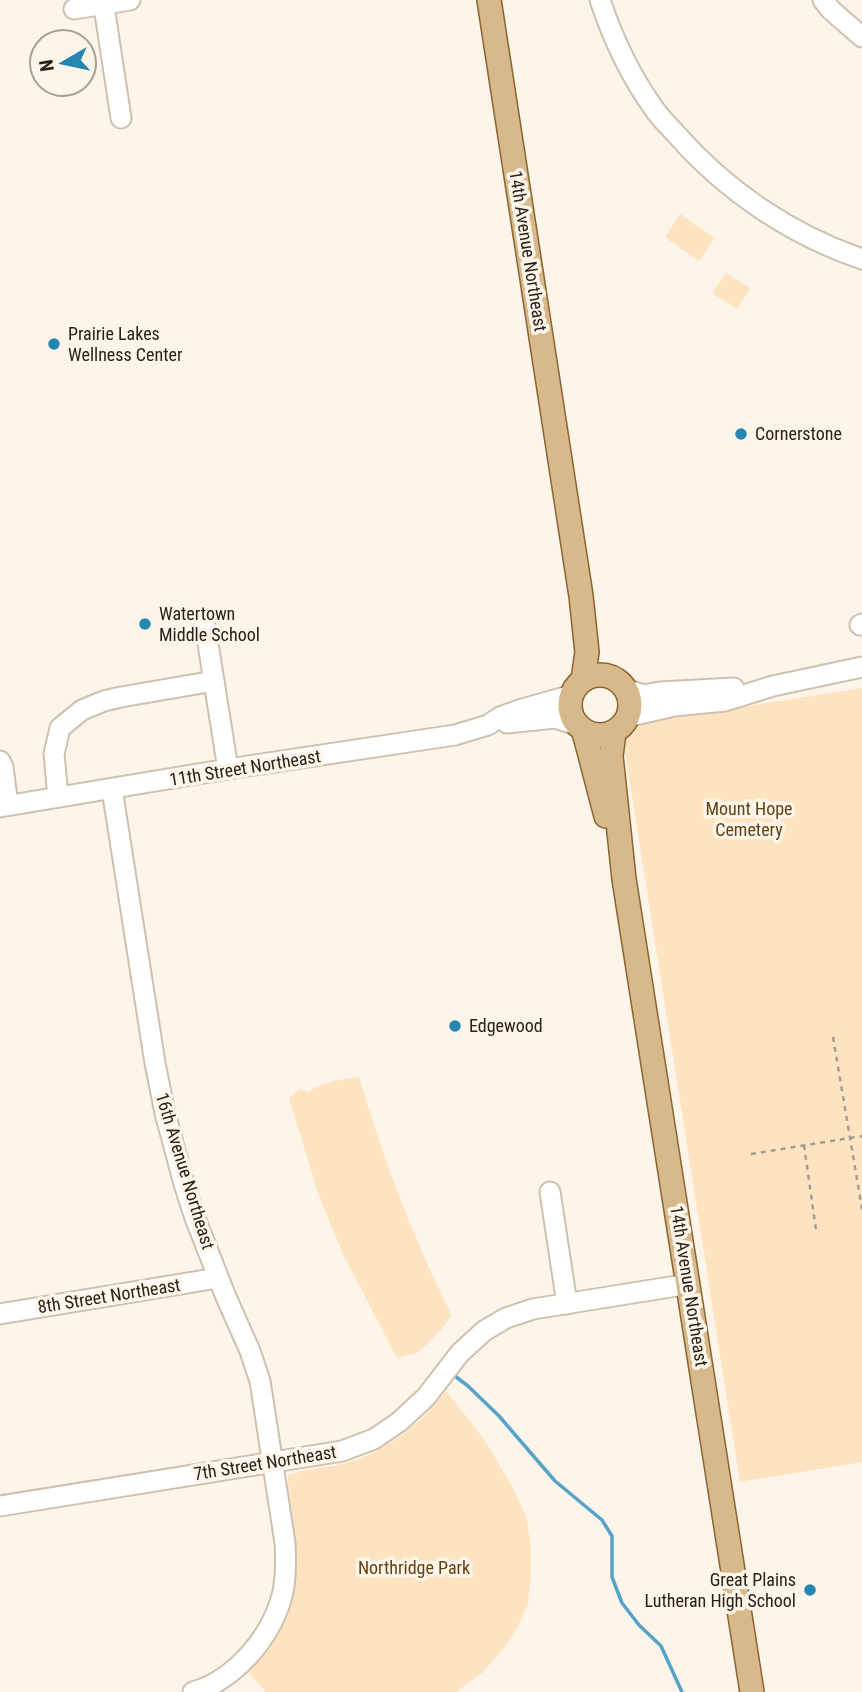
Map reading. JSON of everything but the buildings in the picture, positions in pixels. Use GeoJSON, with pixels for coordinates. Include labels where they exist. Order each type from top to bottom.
{"type":"FeatureCollection","features":[{"type":"Feature","properties":{"kind":"main road","name":"14th Avenue Northeast"},"geometry":{"type":"LineString","coordinates":[[489,0],[581,596],[587,652],[577,687]]}},
{"type":"Feature","properties":{"kind":"main road","name":"14th Avenue Northeast"},"geometry":{"type":"LineString","coordinates":[[567,502],[588,578],[603,650],[618,683]]}},
{"type":"Feature","properties":{"kind":"main road"},"geometry":{"type":"LineString","coordinates":[[601,675],[618,683],[629,698],[630,708],[621,725],[604,735],[594,735],[581,728],[570,710],[577,687],[592,676],[601,675]]}},
{"type":"Feature","properties":{"kind":"main road","name":"14th Avenue Northeast"},"geometry":{"type":"LineString","coordinates":[[621,725],[611,756],[624,879],[752,1692]]}},
{"type":"Feature","properties":{"kind":"main road","name":"14th Avenue Northeast"},"geometry":{"type":"LineString","coordinates":[[581,728],[624,879]]}},
{"type":"Feature","properties":{"kind":"street"},"geometry":{"type":"LineString","coordinates":[[74,9],[103,2],[130,0]]}},
{"type":"Feature","properties":{"kind":"street"},"geometry":{"type":"LineString","coordinates":[[600,0],[628,66],[656,111],[718,177],[757,207],[792,228],[862,259]]}},
{"type":"Feature","properties":{"kind":"street"},"geometry":{"type":"LineString","coordinates":[[823,0],[862,37]]}},
{"type":"Feature","properties":{"kind":"street"},"geometry":{"type":"LineString","coordinates":[[103,2],[121,118]]}},
{"type":"Feature","properties":{"kind":"street"},"geometry":{"type":"LineString","coordinates":[[205,619],[228,769]]}},
{"type":"Feature","properties":{"kind":"street"},"geometry":{"type":"LineString","coordinates":[[621,725],[674,706],[725,701],[774,686],[862,667]]}},
{"type":"Feature","properties":{"kind":"street"},"geometry":{"type":"LineString","coordinates":[[58,797],[54,754],[60,728],[82,710],[121,697],[214,681]]}},
{"type":"Feature","properties":{"kind":"street"},"geometry":{"type":"LineString","coordinates":[[618,683],[644,695],[774,686]]}},
{"type":"Feature","properties":{"kind":"street","name":"11th Street Northeast"},"geometry":{"type":"LineString","coordinates":[[488,725],[500,717],[577,687]]}},
{"type":"Feature","properties":{"kind":"street","name":"11th Street Northeast"},"geometry":{"type":"LineString","coordinates":[[4,806],[228,769],[428,740],[488,725],[555,718],[581,728]]}},
{"type":"Feature","properties":{"kind":"street"},"geometry":{"type":"LineString","coordinates":[[0,761],[4,806]]}},
{"type":"Feature","properties":{"kind":"street","name":"16th Avenue Northeast"},"geometry":{"type":"LineString","coordinates":[[113,789],[160,1092],[184,1184],[218,1278],[256,1366],[285,1544],[284,1584],[278,1608],[261,1638],[238,1665],[211,1686],[193,1692]]}},
{"type":"Feature","properties":{"kind":"street"},"geometry":{"type":"LineString","coordinates":[[550,1192],[567,1304]]}},
{"type":"Feature","properties":{"kind":"street","name":"8th Street Northeast"},"geometry":{"type":"LineString","coordinates":[[0,1314],[218,1278]]}},
{"type":"Feature","properties":{"kind":"street","name":"7th Street Northeast"},"geometry":{"type":"LineString","coordinates":[[0,1506],[342,1451],[390,1429],[426,1397],[460,1353],[484,1331],[506,1318],[567,1304],[689,1284]]}},
{"type":"Feature","properties":{"kind":"path"},"geometry":{"type":"LineString","coordinates":[[833,1037],[862,1209]]}},
{"type":"Feature","properties":{"kind":"path"},"geometry":{"type":"LineString","coordinates":[[751,1154],[862,1136]]}},
{"type":"Feature","properties":{"kind":"path"},"geometry":{"type":"LineString","coordinates":[[804,1145],[816,1230]]}},
{"type":"Feature","properties":{"kind":"green space"},"geometry":{"type":"Polygon","coordinates":[[[680,214],[715,238],[699,261],[665,237],[680,214]]]}},
{"type":"Feature","properties":{"kind":"green space"},"geometry":{"type":"Polygon","coordinates":[[[726,273],[750,288],[737,309],[712,293],[726,273]]]}},
{"type":"Feature","properties":{"kind":"green space","name":"Mount Hope Cemetery"},"geometry":{"type":"Polygon","coordinates":[[[862,688],[862,1462],[740,1482],[621,726],[862,688]]]}},
{"type":"Feature","properties":{"kind":"green space"},"geometry":{"type":"Polygon","coordinates":[[[359,1077],[398,1193],[451,1315],[441,1330],[417,1353],[397,1358],[344,1256],[319,1196],[289,1098],[300,1089],[308,1092],[332,1082],[359,1077]]]}},
{"type":"Feature","properties":{"kind":"green space","name":"Northridge Park"},"geometry":{"type":"Polygon","coordinates":[[[446,1391],[484,1439],[526,1516],[531,1545],[531,1575],[528,1603],[519,1625],[483,1672],[456,1692],[266,1692],[248,1672],[282,1627],[295,1584],[295,1538],[288,1475],[342,1464],[373,1453],[413,1427],[446,1391]]]}},
{"type":"Feature","properties":{"kind":"waterway"},"geometry":{"type":"LineString","coordinates":[[451,1373],[499,1416],[555,1481],[602,1520],[612,1536],[612,1577],[622,1603],[639,1625],[661,1646],[682,1692]]}},
{"type":"Feature","properties":{"kind":"place","name":"Prairie Lakes Wellness Center"},"geometry":{"type":"Point","coordinates":[54,344]}},
{"type":"Feature","properties":{"kind":"place","name":"Cornerstone"},"geometry":{"type":"Point","coordinates":[741,434]}},
{"type":"Feature","properties":{"kind":"place","name":"Watertown Middle School"},"geometry":{"type":"Point","coordinates":[145,624]}},
{"type":"Feature","properties":{"kind":"place","name":"Edgewood"},"geometry":{"type":"Point","coordinates":[455,1026]}},
{"type":"Feature","properties":{"kind":"place","name":"Great Plains Lutheran High School"},"geometry":{"type":"Point","coordinates":[810,1590]}}]}
